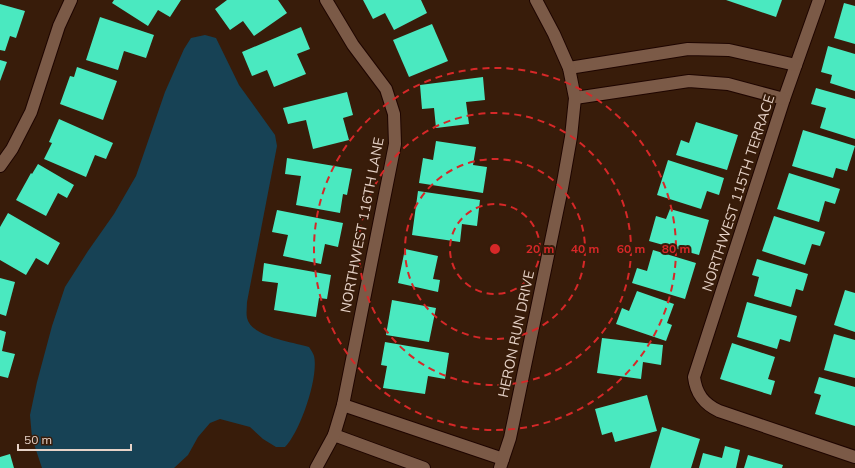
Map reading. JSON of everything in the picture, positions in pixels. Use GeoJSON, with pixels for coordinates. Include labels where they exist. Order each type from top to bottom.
{"type":"FeatureCollection","features":[{"type":"Feature","properties":{"kind":"street"},"geometry":{"type":"LineString","coordinates":[[0,166],[12,149],[31,112],[59,26],[71,0]]}},
{"type":"Feature","properties":{"kind":"street","name":"NORTHWEST 116TH LANE"},"geometry":{"type":"LineString","coordinates":[[316,468],[334,435],[343,405],[395,144],[394,114],[386,89],[353,45],[326,0]]}},
{"type":"Feature","properties":{"kind":"street","name":"HERON RUN DRIVE"},"geometry":{"type":"LineString","coordinates":[[502,463],[510,438],[562,188],[571,137],[575,98],[569,68],[554,34],[536,0]]}},
{"type":"Feature","properties":{"kind":"street","name":"NORTHWEST 115TH TERRACE"},"geometry":{"type":"LineString","coordinates":[[819,0],[784,99],[694,376],[699,396],[706,403],[719,411],[855,457]]}},
{"type":"Feature","properties":{"kind":"street"},"geometry":{"type":"LineString","coordinates":[[569,68],[688,49],[729,50],[796,65]]}},
{"type":"Feature","properties":{"kind":"street"},"geometry":{"type":"LineString","coordinates":[[575,98],[690,81],[728,84],[784,99]]}},
{"type":"Feature","properties":{"kind":"street"},"geometry":{"type":"LineString","coordinates":[[343,405],[502,463]]}},
{"type":"Feature","properties":{"kind":"street"},"geometry":{"type":"LineString","coordinates":[[334,435],[424,468]]}},
{"type":"Feature","properties":{"kind":"water"},"geometry":{"type":"Polygon","coordinates":[[[205,35],[216,38],[239,85],[275,135],[277,146],[247,302],[247,318],[256,330],[264,334],[309,347],[314,356],[315,365],[314,377],[307,404],[297,429],[285,447],[276,447],[263,439],[250,427],[220,419],[210,423],[198,437],[188,455],[174,468],[42,468],[32,438],[30,415],[52,326],[65,287],[114,214],[136,176],[165,92],[184,49],[191,38],[205,35]]]}},
{"type":"Feature","properties":{"kind":"building"},"geometry":{"type":"Polygon","coordinates":[[[114,0],[181,0],[170,17],[158,10],[148,26],[112,3],[114,0]]]}},
{"type":"Feature","properties":{"kind":"building"},"geometry":{"type":"Polygon","coordinates":[[[227,0],[278,0],[287,13],[254,36],[243,21],[230,30],[215,9],[227,0]]]}},
{"type":"Feature","properties":{"kind":"building"},"geometry":{"type":"Polygon","coordinates":[[[363,0],[421,0],[427,13],[394,30],[385,13],[373,19],[363,0]]]}},
{"type":"Feature","properties":{"kind":"building"},"geometry":{"type":"Polygon","coordinates":[[[726,0],[782,0],[776,17],[726,0]]]}},
{"type":"Feature","properties":{"kind":"building"},"geometry":{"type":"Polygon","coordinates":[[[844,3],[855,6],[855,44],[834,38],[844,3]]]}},
{"type":"Feature","properties":{"kind":"building"},"geometry":{"type":"Polygon","coordinates":[[[0,4],[25,11],[16,38],[10,36],[5,51],[0,50],[0,4]]]}},
{"type":"Feature","properties":{"kind":"building"},"geometry":{"type":"Polygon","coordinates":[[[100,17],[154,35],[146,58],[124,51],[118,70],[86,60],[100,17]]]}},
{"type":"Feature","properties":{"kind":"building"},"geometry":{"type":"Polygon","coordinates":[[[432,24],[448,61],[409,77],[393,40],[432,24]]]}},
{"type":"Feature","properties":{"kind":"building"},"geometry":{"type":"Polygon","coordinates":[[[301,27],[310,49],[297,54],[306,74],[274,87],[267,70],[252,76],[242,52],[301,27]]]}},
{"type":"Feature","properties":{"kind":"building"},"geometry":{"type":"Polygon","coordinates":[[[828,46],[855,54],[855,91],[830,83],[832,75],[821,72],[828,46]]]}},
{"type":"Feature","properties":{"kind":"building"},"geometry":{"type":"Polygon","coordinates":[[[0,60],[7,62],[0,81],[0,60]]]}},
{"type":"Feature","properties":{"kind":"building"},"geometry":{"type":"Polygon","coordinates":[[[77,67],[117,81],[103,120],[60,104],[70,76],[74,77],[77,67]]]}},
{"type":"Feature","properties":{"kind":"building"},"geometry":{"type":"Polygon","coordinates":[[[483,77],[485,100],[466,102],[469,124],[436,128],[434,108],[422,109],[420,85],[483,77]]]}},
{"type":"Feature","properties":{"kind":"building"},"geometry":{"type":"Polygon","coordinates":[[[816,88],[855,99],[855,139],[820,128],[826,108],[811,104],[816,88]]]}},
{"type":"Feature","properties":{"kind":"building"},"geometry":{"type":"Polygon","coordinates":[[[347,92],[353,115],[343,118],[349,140],[313,149],[306,120],[288,124],[283,108],[347,92]]]}},
{"type":"Feature","properties":{"kind":"building"},"geometry":{"type":"Polygon","coordinates":[[[59,119],[113,143],[106,159],[95,155],[86,177],[44,159],[52,143],[49,142],[59,119]]]}},
{"type":"Feature","properties":{"kind":"building"},"geometry":{"type":"Polygon","coordinates":[[[696,122],[738,135],[727,170],[676,155],[681,140],[689,143],[696,122]]]}},
{"type":"Feature","properties":{"kind":"building"},"geometry":{"type":"Polygon","coordinates":[[[803,130],[855,146],[847,171],[836,168],[833,178],[792,166],[803,130]]]}},
{"type":"Feature","properties":{"kind":"building"},"geometry":{"type":"Polygon","coordinates":[[[436,141],[476,147],[473,165],[487,167],[483,193],[419,183],[423,158],[433,160],[436,141]]]}},
{"type":"Feature","properties":{"kind":"building"},"geometry":{"type":"Polygon","coordinates":[[[287,158],[352,169],[347,195],[343,194],[340,213],[296,205],[301,176],[285,174],[287,158]]]}},
{"type":"Feature","properties":{"kind":"building"},"geometry":{"type":"Polygon","coordinates":[[[668,160],[724,178],[719,195],[707,191],[701,209],[657,195],[668,160]]]}},
{"type":"Feature","properties":{"kind":"building"},"geometry":{"type":"Polygon","coordinates":[[[38,164],[74,185],[67,198],[58,193],[46,216],[16,200],[31,173],[32,174],[38,164]]]}},
{"type":"Feature","properties":{"kind":"building"},"geometry":{"type":"Polygon","coordinates":[[[789,173],[840,189],[835,204],[825,201],[819,222],[777,209],[789,173]]]}},
{"type":"Feature","properties":{"kind":"building"},"geometry":{"type":"Polygon","coordinates":[[[418,191],[480,200],[477,226],[462,224],[460,242],[412,235],[418,191]]]}},
{"type":"Feature","properties":{"kind":"building"},"geometry":{"type":"Polygon","coordinates":[[[670,209],[709,220],[699,255],[649,241],[656,216],[666,219],[670,209]]]}},
{"type":"Feature","properties":{"kind":"building"},"geometry":{"type":"Polygon","coordinates":[[[277,210],[343,223],[338,247],[325,244],[321,264],[283,256],[288,235],[272,232],[277,210]]]}},
{"type":"Feature","properties":{"kind":"building"},"geometry":{"type":"Polygon","coordinates":[[[8,213],[60,243],[48,265],[36,258],[26,275],[0,260],[0,227],[8,213]]]}},
{"type":"Feature","properties":{"kind":"building"},"geometry":{"type":"Polygon","coordinates":[[[774,216],[825,232],[820,246],[812,244],[805,265],[762,251],[774,216]]]}},
{"type":"Feature","properties":{"kind":"building"},"geometry":{"type":"Polygon","coordinates":[[[405,249],[438,256],[433,279],[440,280],[438,292],[398,283],[405,249]]]}},
{"type":"Feature","properties":{"kind":"building"},"geometry":{"type":"Polygon","coordinates":[[[653,250],[696,263],[685,299],[632,283],[637,268],[647,271],[653,250]]]}},
{"type":"Feature","properties":{"kind":"building"},"geometry":{"type":"Polygon","coordinates":[[[757,259],[808,274],[803,291],[796,289],[791,307],[754,296],[759,277],[752,275],[757,259]]]}},
{"type":"Feature","properties":{"kind":"building"},"geometry":{"type":"Polygon","coordinates":[[[264,263],[331,275],[327,299],[319,298],[316,317],[274,310],[278,283],[262,281],[264,263]]]}},
{"type":"Feature","properties":{"kind":"building"},"geometry":{"type":"Polygon","coordinates":[[[0,278],[15,282],[6,316],[0,314],[0,278]]]}},
{"type":"Feature","properties":{"kind":"building"},"geometry":{"type":"Polygon","coordinates":[[[845,290],[855,293],[855,332],[834,325],[845,290]]]}},
{"type":"Feature","properties":{"kind":"building"},"geometry":{"type":"Polygon","coordinates":[[[637,291],[674,304],[667,323],[672,325],[666,341],[616,324],[622,308],[629,311],[637,291]]]}},
{"type":"Feature","properties":{"kind":"building"},"geometry":{"type":"Polygon","coordinates":[[[392,300],[436,308],[429,342],[386,335],[392,300]]]}},
{"type":"Feature","properties":{"kind":"building"},"geometry":{"type":"Polygon","coordinates":[[[747,302],[797,316],[790,342],[780,339],[777,349],[737,337],[747,302]]]}},
{"type":"Feature","properties":{"kind":"building"},"geometry":{"type":"Polygon","coordinates":[[[0,330],[6,332],[2,351],[15,354],[8,378],[0,376],[0,330]]]}},
{"type":"Feature","properties":{"kind":"building"},"geometry":{"type":"Polygon","coordinates":[[[834,334],[855,340],[855,378],[824,370],[834,334]]]}},
{"type":"Feature","properties":{"kind":"building"},"geometry":{"type":"Polygon","coordinates":[[[602,338],[663,345],[661,365],[643,362],[641,379],[597,373],[602,338]]]}},
{"type":"Feature","properties":{"kind":"building"},"geometry":{"type":"Polygon","coordinates":[[[385,342],[449,353],[445,379],[428,376],[425,394],[383,388],[387,366],[381,365],[385,342]]]}},
{"type":"Feature","properties":{"kind":"building"},"geometry":{"type":"Polygon","coordinates":[[[732,343],[775,357],[768,379],[775,381],[771,395],[720,379],[732,343]]]}},
{"type":"Feature","properties":{"kind":"building"},"geometry":{"type":"Polygon","coordinates":[[[819,377],[855,387],[855,426],[815,414],[821,395],[814,393],[819,377]]]}},
{"type":"Feature","properties":{"kind":"building"},"geometry":{"type":"Polygon","coordinates":[[[647,395],[657,431],[615,442],[612,432],[602,435],[595,409],[647,395]]]}},
{"type":"Feature","properties":{"kind":"building"},"geometry":{"type":"Polygon","coordinates":[[[662,427],[700,439],[691,468],[650,468],[662,427]]]}},
{"type":"Feature","properties":{"kind":"building"},"geometry":{"type":"Polygon","coordinates":[[[725,446],[740,450],[736,468],[699,468],[703,453],[722,458],[725,446]]]}},
{"type":"Feature","properties":{"kind":"building"},"geometry":{"type":"Polygon","coordinates":[[[10,454],[14,468],[0,468],[0,457],[10,454]]]}},
{"type":"Feature","properties":{"kind":"building"},"geometry":{"type":"Polygon","coordinates":[[[748,455],[783,465],[782,468],[744,468],[748,455]]]}}]}
